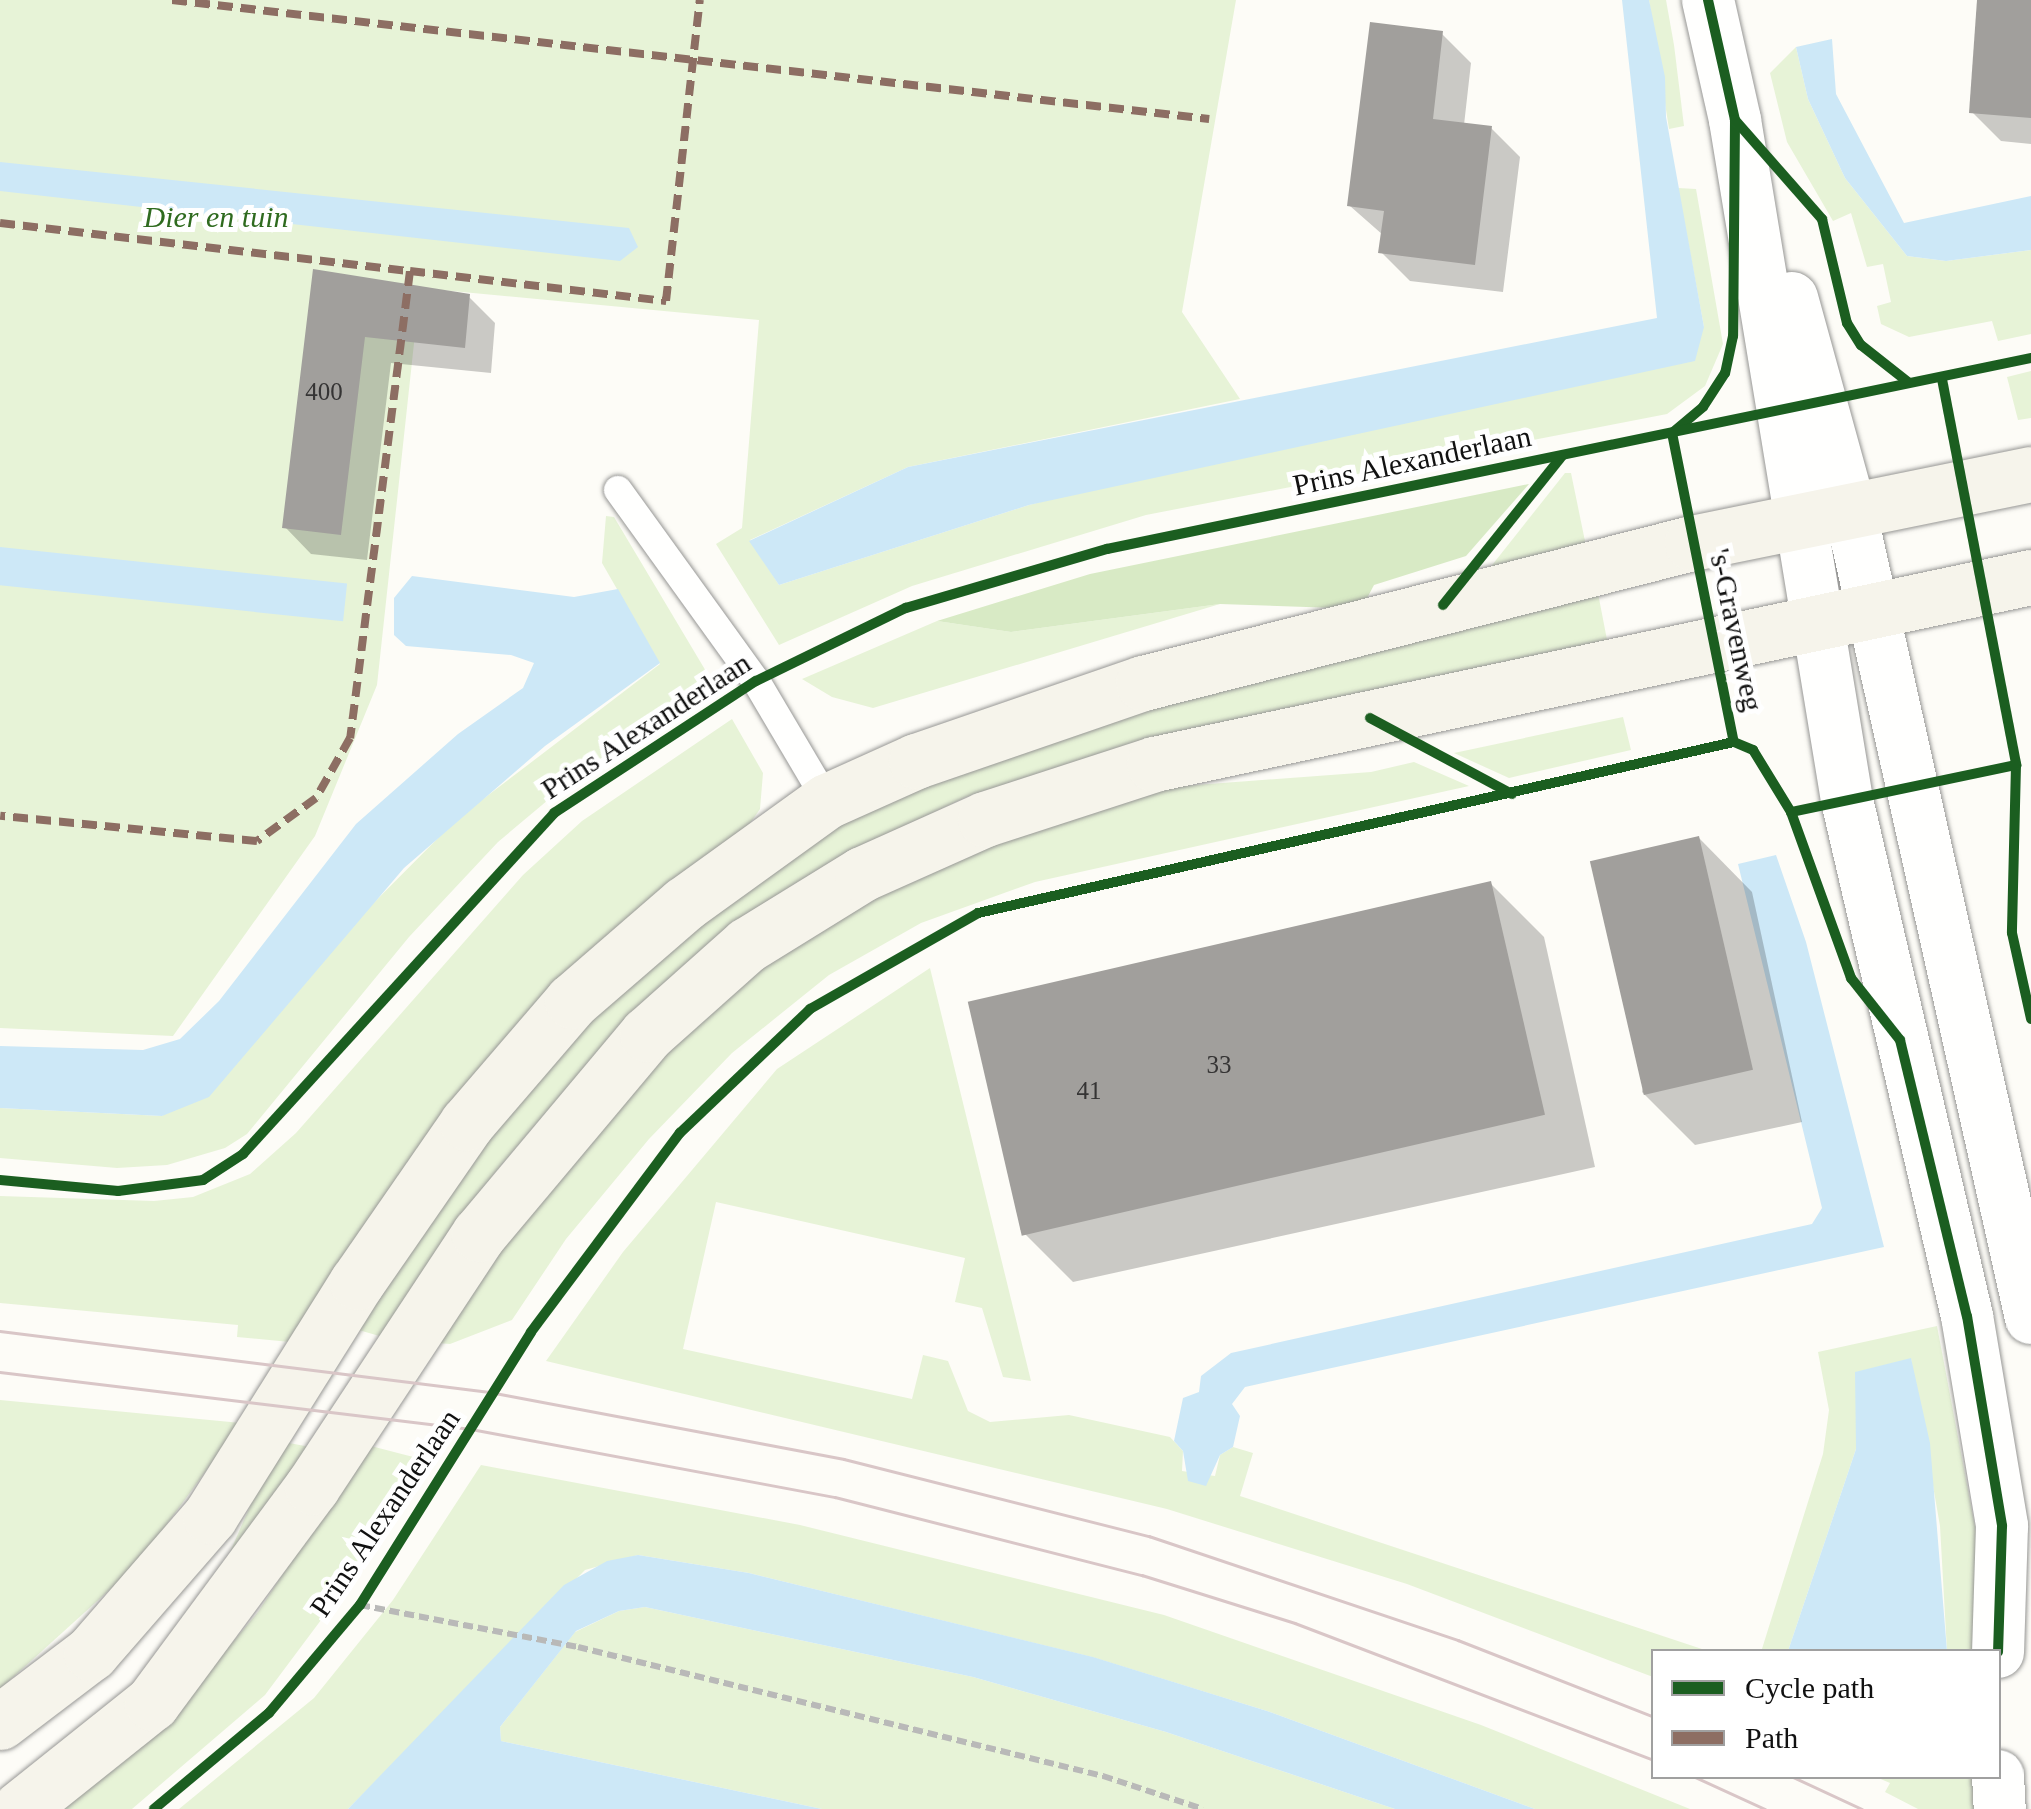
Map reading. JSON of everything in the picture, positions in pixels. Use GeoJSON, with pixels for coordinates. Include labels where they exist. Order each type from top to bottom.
{"type":"FeatureCollection","features":[{"type":"Feature","properties":{"kind":"main road"},"geometry":{"type":"LineString","coordinates":[[0,1722],[91,1653],[210,1516],[467,1123],[572,1001],[684,904],[827,801],[916,761],[1143,683],[1796,520],[2031,474]]}},
{"type":"Feature","properties":{"kind":"main road"},"geometry":{"type":"LineString","coordinates":[[19,1809],[152,1703],[312,1487],[479,1234],[646,1034],[747,944],[862,874],[968,827],[1154,764],[1816,618],[2031,577]]}},
{"type":"Feature","properties":{"kind":"street"},"geometry":{"type":"LineString","coordinates":[[1708,0],[1735,120],[1796,520],[1847,800],[1966,1316],[2002,1526],[1998,1649]]}},
{"type":"Feature","properties":{"kind":"street"},"geometry":{"type":"LineString","coordinates":[[1735,120],[1823,397],[2031,1318]]}},
{"type":"Feature","properties":{"kind":"street"},"geometry":{"type":"LineString","coordinates":[[1966,1316],[2030,1309]]}},
{"type":"Feature","properties":{"kind":"street"},"geometry":{"type":"LineString","coordinates":[[1998,1779],[2000,1809]]}},
{"type":"Feature","properties":{"kind":"lane"},"geometry":{"type":"LineString","coordinates":[[618,490],[756,680],[827,801]]}},
{"type":"Feature","properties":{"kind":"path"},"geometry":{"type":"LineString","coordinates":[[360,1606],[578,1647],[1103,1776],[1202,1809]]}},
{"type":"Feature","properties":{"kind":"green space","name":"Dier en tuin"},"geometry":{"type":"Polygon","coordinates":[[[0,0],[1236,0],[1182,312],[1240,399],[908,467],[750,540],[779,585],[1029,505],[1704,327],[1678,188],[1696,189],[1723,344],[1705,386],[1667,414],[1146,515],[912,586],[779,645],[716,544],[742,528],[759,320],[420,288],[377,685],[315,836],[173,1036],[0,1028],[0,0]]]}},
{"type":"Feature","properties":{"kind":"green space"},"geometry":{"type":"Polygon","coordinates":[[[1649,0],[1666,0],[1684,126],[1669,129],[1649,0]]]}},
{"type":"Feature","properties":{"kind":"green space"},"geometry":{"type":"Polygon","coordinates":[[[1796,47],[1808,99],[1845,178],[1907,256],[1946,261],[2031,250],[2031,334],[1998,341],[1992,321],[1909,337],[1881,324],[1877,306],[1891,302],[1883,264],[1867,267],[1851,213],[1833,221],[1787,142],[1770,73],[1796,47]]]}},
{"type":"Feature","properties":{"kind":"green space"},"geometry":{"type":"Polygon","coordinates":[[[2031,371],[2031,418],[2018,420],[2007,377],[2031,371]]]}},
{"type":"Feature","properties":{"kind":"green space"},"geometry":{"type":"Polygon","coordinates":[[[1565,473],[1571,473],[1586,546],[1489,569],[1565,473]]]}},
{"type":"Feature","properties":{"kind":"green space"},"geometry":{"type":"Polygon","coordinates":[[[1529,484],[1466,556],[1374,585],[1365,602],[1335,608],[1220,604],[1011,632],[937,621],[1090,574],[1529,484]]]}},
{"type":"Feature","properties":{"kind":"green space"},"geometry":{"type":"Polygon","coordinates":[[[606,516],[614,517],[713,683],[585,769],[498,842],[409,937],[247,1134],[225,1148],[167,1165],[117,1168],[0,1158],[0,1108],[162,1116],[457,819],[660,664],[602,563],[606,516]]]}},
{"type":"Feature","properties":{"kind":"green space"},"geometry":{"type":"Polygon","coordinates":[[[1597,588],[1608,645],[1113,752],[966,797],[848,853],[623,1022],[493,1175],[383,1337],[355,1329],[422,1224],[558,1046],[766,867],[895,793],[1232,680],[1597,588]]]}},
{"type":"Feature","properties":{"kind":"green space"},"geometry":{"type":"Polygon","coordinates":[[[1220,604],[873,708],[832,697],[802,679],[937,621],[1011,632],[1220,604]]]}},
{"type":"Feature","properties":{"kind":"green space"},"geometry":{"type":"Polygon","coordinates":[[[1623,717],[1631,750],[1509,778],[1454,753],[1623,717]]]}},
{"type":"Feature","properties":{"kind":"green space"},"geometry":{"type":"Polygon","coordinates":[[[732,719],[763,773],[760,809],[751,822],[290,1342],[237,1337],[238,1325],[0,1303],[0,1196],[154,1201],[193,1197],[250,1174],[296,1133],[523,875],[582,821],[732,719]]]}},
{"type":"Feature","properties":{"kind":"green space"},"geometry":{"type":"Polygon","coordinates":[[[1414,762],[1469,786],[1035,882],[921,923],[829,975],[732,1053],[649,1139],[566,1239],[512,1320],[450,1344],[436,1343],[575,1143],[717,998],[877,886],[1156,788],[1371,772],[1414,762]]]}},
{"type":"Feature","properties":{"kind":"green space"},"geometry":{"type":"Polygon","coordinates":[[[930,968],[1031,1381],[1003,1377],[982,1308],[955,1302],[965,1258],[716,1202],[683,1349],[912,1399],[923,1355],[948,1361],[968,1411],[990,1422],[1069,1415],[1170,1437],[1183,1451],[1182,1471],[1215,1476],[1220,1455],[1233,1447],[1253,1453],[1240,1496],[1702,1649],[1651,1649],[1651,1676],[1407,1584],[1167,1509],[546,1361],[623,1252],[777,1069],[930,968]]]}},
{"type":"Feature","properties":{"kind":"green space"},"geometry":{"type":"Polygon","coordinates":[[[1937,1326],[1976,1532],[1980,1649],[1947,1649],[1940,1526],[1911,1359],[1860,1408],[1856,1449],[1789,1649],[1762,1649],[1823,1454],[1829,1410],[1818,1352],[1937,1326]]]}},
{"type":"Feature","properties":{"kind":"green space"},"geometry":{"type":"Polygon","coordinates":[[[0,1400],[241,1423],[137,1565],[0,1689],[0,1400]]]}},
{"type":"Feature","properties":{"kind":"green space"},"geometry":{"type":"Polygon","coordinates":[[[284,1442],[310,1447],[230,1552],[255,1495],[284,1442]]]}},
{"type":"Feature","properties":{"kind":"green space"},"geometry":{"type":"Polygon","coordinates":[[[367,1445],[421,1459],[324,1616],[265,1695],[132,1809],[38,1809],[221,1656],[258,1612],[367,1445]]]}},
{"type":"Feature","properties":{"kind":"green space"},"geometry":{"type":"Polygon","coordinates":[[[481,1465],[800,1525],[1164,1615],[1481,1725],[1690,1809],[1535,1809],[1267,1711],[1092,1657],[749,1573],[638,1555],[585,1570],[348,1809],[179,1809],[314,1698],[393,1600],[481,1465]]]}},
{"type":"Feature","properties":{"kind":"green space"},"geometry":{"type":"Polygon","coordinates":[[[645,1607],[973,1677],[1166,1732],[1395,1809],[822,1809],[501,1741],[500,1727],[575,1632],[619,1611],[645,1607]]]}},
{"type":"Feature","properties":{"kind":"green space"},"geometry":{"type":"Polygon","coordinates":[[[1881,1779],[1975,1779],[1974,1809],[1918,1809],[1885,1792],[1890,1783],[1881,1779]]]}},
{"type":"Feature","properties":{"kind":"water"},"geometry":{"type":"Polygon","coordinates":[[[1622,0],[1649,0],[1665,77],[1666,117],[1704,327],[1695,361],[1029,505],[779,585],[749,541],[908,467],[1657,318],[1622,0]]]}},
{"type":"Feature","properties":{"kind":"water"},"geometry":{"type":"Polygon","coordinates":[[[1832,39],[1836,94],[1904,223],[2031,196],[2031,250],[1946,261],[1907,256],[1845,178],[1808,99],[1796,47],[1832,39]]]}},
{"type":"Feature","properties":{"kind":"water"},"geometry":{"type":"Polygon","coordinates":[[[0,162],[629,228],[638,247],[620,261],[0,191],[0,162]]]}},
{"type":"Feature","properties":{"kind":"water"},"geometry":{"type":"Polygon","coordinates":[[[0,547],[347,583],[343,621],[0,585],[0,547]]]}},
{"type":"Feature","properties":{"kind":"water"},"geometry":{"type":"Polygon","coordinates":[[[412,576],[574,597],[618,589],[660,663],[545,746],[404,868],[209,1097],[162,1116],[0,1108],[0,1046],[143,1050],[180,1039],[219,1001],[356,824],[458,734],[523,688],[534,663],[511,655],[406,646],[394,635],[394,598],[412,576]]]}},
{"type":"Feature","properties":{"kind":"water"},"geometry":{"type":"Polygon","coordinates":[[[1776,855],[1806,942],[1884,1247],[1245,1387],[1232,1404],[1240,1416],[1233,1447],[1220,1455],[1206,1486],[1188,1481],[1183,1451],[1174,1441],[1183,1398],[1199,1392],[1201,1376],[1231,1353],[1812,1224],[1822,1208],[1738,864],[1776,855]]]}},
{"type":"Feature","properties":{"kind":"water"},"geometry":{"type":"Polygon","coordinates":[[[1911,1358],[1930,1443],[1947,1649],[1789,1649],[1856,1449],[1855,1372],[1911,1358]]]}},
{"type":"Feature","properties":{"kind":"water"},"geometry":{"type":"Polygon","coordinates":[[[638,1555],[749,1573],[1093,1657],[1267,1711],[1535,1809],[1395,1809],[1166,1732],[973,1677],[645,1607],[619,1611],[576,1631],[500,1727],[501,1741],[822,1809],[348,1809],[564,1585],[607,1561],[638,1555]]]}},
{"type":"Feature","properties":{"kind":"building"},"geometry":{"type":"Polygon","coordinates":[[[1977,0],[2031,0],[2031,118],[1969,113],[1977,0]]]}},
{"type":"Feature","properties":{"kind":"building"},"geometry":{"type":"Polygon","coordinates":[[[1370,22],[1443,31],[1433,119],[1492,126],[1475,265],[1378,253],[1384,211],[1347,206],[1370,22]]]}},
{"type":"Feature","properties":{"kind":"building"},"geometry":{"type":"Polygon","coordinates":[[[313,269],[470,294],[465,348],[365,337],[341,535],[282,528],[313,269]]]}},
{"type":"Feature","properties":{"kind":"building"},"geometry":{"type":"Polygon","coordinates":[[[1699,836],[1753,1070],[1644,1095],[1590,861],[1699,836]]]}},
{"type":"Feature","properties":{"kind":"building"},"geometry":{"type":"Polygon","coordinates":[[[1491,881],[1545,1115],[1022,1236],[968,1002],[1491,881]]]}},
{"type":"Feature","properties":{"kind":"tram line"},"geometry":{"type":"LineString","coordinates":[[0,1331],[495,1393],[844,1459],[1149,1536],[1458,1640],[1651,1716]]}},
{"type":"Feature","properties":{"kind":"tram line"},"geometry":{"type":"LineString","coordinates":[[0,1372],[471,1429],[835,1497],[1142,1575],[1295,1623],[1651,1759]]}},
{"type":"Feature","properties":{"kind":"tram line"},"geometry":{"type":"LineString","coordinates":[[1700,1779],[1765,1809]]}},
{"type":"Feature","properties":{"kind":"tram line"},"geometry":{"type":"LineString","coordinates":[[1797,1779],[1862,1809]]}},
{"type":"Feature","properties":{"kind":"marked path"},"geometry":{"type":"LineString","coordinates":[[172,0],[1209,119]]}},
{"type":"Feature","properties":{"kind":"marked path"},"geometry":{"type":"LineString","coordinates":[[410,271],[666,301],[700,0]]}},
{"type":"Feature","properties":{"kind":"marked path"},"geometry":{"type":"LineString","coordinates":[[0,223],[410,271],[350,738],[316,798],[257,841],[0,816]]}},
{"type":"Feature","properties":{"kind":"cycle path","name":"'s-Gravenweg"},"geometry":{"type":"LineString","coordinates":[[1708,0],[1735,120],[1733,336],[1725,373],[1703,407],[1672,433],[1734,742]]}},
{"type":"Feature","properties":{"kind":"cycle path"},"geometry":{"type":"LineString","coordinates":[[1735,120],[1822,219],[1847,323],[1861,345],[1908,382]]}},
{"type":"Feature","properties":{"kind":"cycle path","name":"Prins Alexanderlaan"},"geometry":{"type":"LineString","coordinates":[[0,1180],[118,1191],[203,1180],[243,1154],[554,813],[756,681],[906,608],[1107,549],[2031,358]]}},
{"type":"Feature","properties":{"kind":"cycle path"},"geometry":{"type":"LineString","coordinates":[[1942,379],[2016,765],[2012,933],[2031,1019]]}},
{"type":"Feature","properties":{"kind":"cycle path"},"geometry":{"type":"LineString","coordinates":[[1443,605],[1562,456]]}},
{"type":"Feature","properties":{"kind":"cycle path"},"geometry":{"type":"LineString","coordinates":[[1370,718],[1512,794]]}},
{"type":"Feature","properties":{"kind":"cycle path"},"geometry":{"type":"LineString","coordinates":[[1734,742],[1753,750],[1791,812],[1851,978],[1900,1040],[1967,1316],[2002,1526],[1998,1649]]}},
{"type":"Feature","properties":{"kind":"cycle path","name":"Prins Alexanderlaan"},"geometry":{"type":"LineString","coordinates":[[154,1809],[269,1713],[360,1605],[531,1332],[680,1133],[810,1009],[978,913],[1734,742]]}},
{"type":"Feature","properties":{"kind":"cycle path"},"geometry":{"type":"LineString","coordinates":[[1791,812],[2016,765]]}}]}
